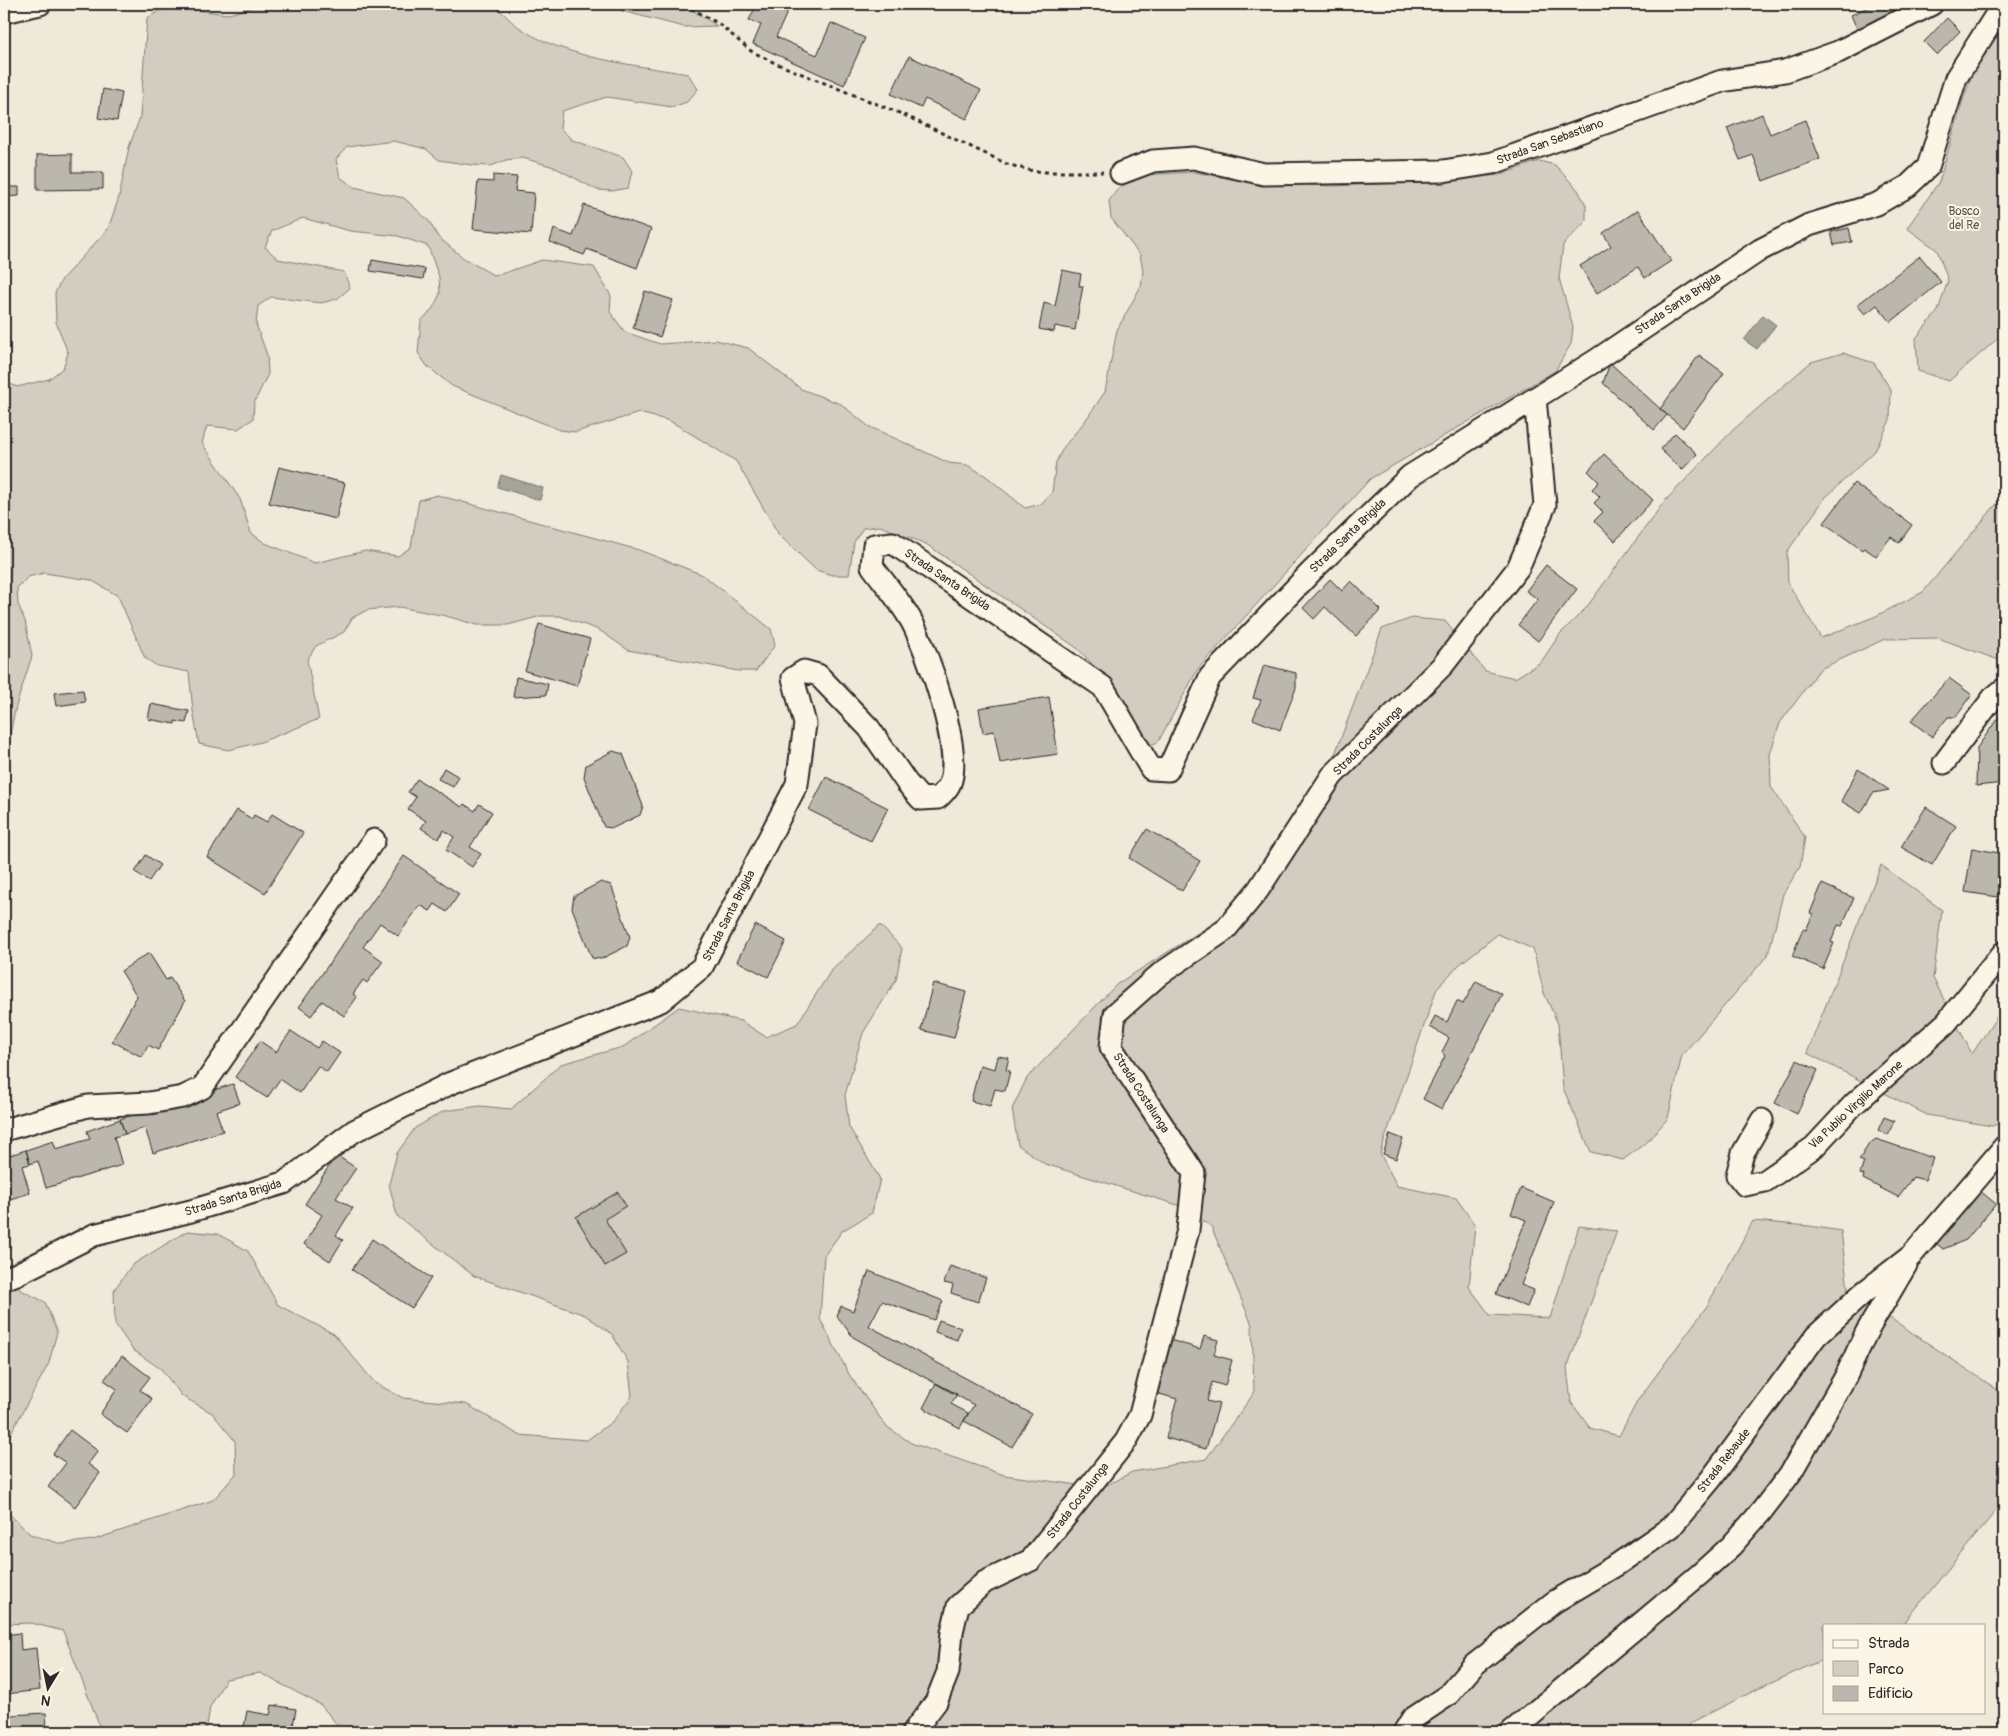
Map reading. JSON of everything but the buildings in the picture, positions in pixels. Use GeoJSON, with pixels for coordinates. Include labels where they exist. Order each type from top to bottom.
{"type":"FeatureCollection","features":[{"type":"Feature","properties":{"kind":"street"},"geometry":{"type":"LineString","coordinates":[[4,12],[40,4]]}},
{"type":"Feature","properties":{"kind":"street","name":"Strada San Sebastiano"},"geometry":{"type":"LineString","coordinates":[[1121,173],[1154,161],[1194,158],[1264,174],[1443,171],[1492,163],[1722,81],[1785,71],[1838,52],[1932,4]]}},
{"type":"Feature","properties":{"kind":"street","name":"Strada Santa Brigida"},"geometry":{"type":"LineString","coordinates":[[4,1279],[94,1235],[191,1211],[284,1183],[354,1131],[451,1083],[661,1000],[702,967],[797,784],[804,724],[792,678],[804,671],[818,675],[869,728],[907,783],[921,799],[938,798],[950,784],[954,763],[948,725],[935,677],[912,622],[872,566],[874,545],[893,543],[1103,687],[1151,769],[1168,770],[1210,677],[1311,572],[1410,476],[1595,360],[1760,250],[1809,225],[1877,204],[1908,186],[1928,167],[1956,78],[2003,4]]}},
{"type":"Feature","properties":{"kind":"street","name":"Strada Costalunga"},"geometry":{"type":"LineString","coordinates":[[913,1732],[936,1702],[948,1672],[952,1632],[958,1606],[985,1582],[1031,1560],[1126,1441],[1140,1416],[1188,1230],[1194,1173],[1111,1047],[1115,1014],[1160,974],[1225,930],[1258,890],[1332,776],[1443,665],[1518,568],[1545,505],[1534,398]]}},
{"type":"Feature","properties":{"kind":"street"},"geometry":{"type":"LineString","coordinates":[[1944,763],[1993,698],[2004,689]]}},
{"type":"Feature","properties":{"kind":"street"},"geometry":{"type":"LineString","coordinates":[[4,1130],[88,1106],[149,1103],[182,1097],[202,1088],[374,840]]}},
{"type":"Feature","properties":{"kind":"street","name":"Via Publio Virgilio Marone"},"geometry":{"type":"LineString","coordinates":[[1762,1120],[1743,1153],[1737,1175],[1745,1185],[1765,1181],[1814,1146],[1854,1104],[1946,1023],[2004,952]]}},
{"type":"Feature","properties":{"kind":"street","name":"Strada Rebaude"},"geometry":{"type":"LineString","coordinates":[[1404,1732],[1412,1719],[1448,1695],[1474,1666],[1554,1602],[1618,1564],[1670,1527],[1711,1479],[1816,1336],[1863,1292],[1911,1256],[2004,1147]]}},
{"type":"Feature","properties":{"kind":"street"},"geometry":{"type":"LineString","coordinates":[[1511,1732],[1700,1574],[1731,1546],[1761,1512],[1790,1474],[1846,1376],[1866,1333],[1911,1256]]}},
{"type":"Feature","properties":{"kind":"path"},"geometry":{"type":"LineString","coordinates":[[684,4],[719,24],[751,51],[775,63],[904,115],[1007,164],[1028,170],[1045,172],[1121,173]]}},
{"type":"Feature","properties":{"kind":"green space"},"geometry":{"type":"Polygon","coordinates":[[[263,4],[496,4],[512,22],[532,35],[557,46],[583,55],[611,61],[688,74],[698,89],[687,102],[672,107],[607,97],[562,111],[560,128],[572,140],[623,157],[632,171],[628,188],[612,191],[597,190],[554,167],[523,158],[506,160],[491,166],[439,160],[426,149],[394,141],[347,147],[336,159],[340,177],[354,187],[404,198],[429,221],[438,237],[465,259],[495,276],[542,260],[594,267],[611,296],[610,312],[625,332],[660,344],[716,340],[748,348],[801,389],[841,404],[868,426],[949,463],[967,465],[986,476],[1025,508],[1041,504],[1052,492],[1056,462],[1063,448],[1105,392],[1117,330],[1141,286],[1143,270],[1140,255],[1111,218],[1109,201],[1118,188],[1142,175],[1194,172],[1243,181],[1332,186],[1429,182],[1499,175],[1539,161],[1555,165],[1578,190],[1586,205],[1586,221],[1563,245],[1559,278],[1573,327],[1571,344],[1555,371],[1370,479],[1198,669],[1158,742],[1147,746],[1123,708],[1119,693],[1077,648],[926,544],[880,526],[863,528],[854,542],[849,575],[832,575],[816,570],[779,535],[736,461],[670,421],[639,413],[576,432],[560,430],[452,386],[427,366],[418,353],[421,321],[433,308],[440,294],[439,277],[428,246],[398,236],[350,231],[303,218],[272,231],[265,247],[278,259],[344,272],[350,288],[337,299],[321,303],[271,297],[258,306],[256,324],[267,355],[268,374],[254,403],[253,419],[238,429],[207,426],[202,443],[240,499],[251,533],[265,543],[315,563],[365,551],[398,556],[411,547],[419,500],[437,495],[639,550],[703,575],[771,629],[775,645],[756,671],[738,671],[628,650],[599,630],[560,616],[541,616],[508,625],[477,625],[446,616],[399,607],[367,610],[352,618],[344,632],[316,646],[307,660],[319,719],[261,742],[229,750],[199,744],[189,672],[157,666],[145,658],[118,596],[91,580],[44,573],[28,577],[17,588],[18,604],[25,621],[32,656],[16,706],[9,739],[4,743],[4,381],[17,387],[49,379],[63,368],[68,353],[56,322],[55,293],[62,279],[108,229],[119,197],[129,147],[140,117],[147,18],[161,10],[178,8],[229,14],[263,4]]]}},
{"type":"Feature","properties":{"kind":"green space"},"geometry":{"type":"Polygon","coordinates":[[[614,4],[683,4],[717,26],[684,27],[622,11],[614,4]]]}},
{"type":"Feature","properties":{"kind":"green space","name":"Bosco del Re"},"geometry":{"type":"Polygon","coordinates":[[[2004,20],[2004,333],[1949,381],[1918,371],[1916,338],[1938,311],[1948,280],[1937,250],[1907,228],[1939,182],[1963,100],[1978,58],[2004,20]]]}},
{"type":"Feature","properties":{"kind":"green space"},"geometry":{"type":"Polygon","coordinates":[[[1843,353],[1874,363],[1891,390],[1890,420],[1875,451],[1825,498],[1787,552],[1788,583],[1821,638],[1876,616],[1923,592],[2004,495],[2004,662],[1938,638],[1885,639],[1820,669],[1780,723],[1770,754],[1771,787],[1805,837],[1800,867],[1783,894],[1768,955],[1682,1055],[1668,1118],[1648,1141],[1623,1160],[1591,1152],[1563,1088],[1558,1024],[1544,993],[1533,949],[1498,934],[1460,964],[1437,988],[1380,1153],[1397,1186],[1456,1198],[1475,1225],[1469,1287],[1490,1315],[1550,1318],[1579,1226],[1617,1231],[1567,1368],[1571,1402],[1590,1428],[1619,1436],[1638,1400],[1707,1306],[1753,1221],[1841,1231],[1848,1290],[2004,1394],[2004,1501],[1903,1624],[1823,1624],[1823,1659],[1692,1722],[1684,1732],[343,1732],[321,1705],[260,1673],[226,1679],[210,1707],[206,1732],[102,1732],[63,1631],[31,1623],[4,1624],[4,1503],[6,1511],[30,1534],[61,1544],[93,1540],[213,1500],[236,1474],[235,1441],[212,1413],[182,1396],[161,1369],[133,1350],[115,1324],[114,1290],[132,1265],[187,1231],[218,1234],[248,1251],[278,1305],[334,1334],[375,1383],[403,1398],[466,1404],[519,1435],[587,1440],[613,1421],[632,1396],[628,1362],[612,1334],[585,1315],[474,1276],[397,1216],[389,1184],[397,1153],[415,1128],[444,1111],[480,1106],[511,1109],[561,1064],[623,1047],[679,1007],[741,1021],[766,1037],[797,1024],[832,969],[880,925],[902,948],[896,980],[863,1033],[845,1095],[849,1127],[880,1179],[872,1213],[842,1231],[824,1256],[820,1319],[850,1376],[886,1426],[911,1443],[1004,1475],[1101,1488],[1132,1472],[1206,1459],[1254,1393],[1252,1325],[1211,1226],[1181,1206],[1045,1164],[1018,1145],[1012,1109],[1027,1078],[1117,984],[1225,916],[1324,783],[1382,629],[1412,618],[1445,621],[1485,671],[1515,678],[1541,662],[1560,634],[1586,608],[1664,502],[1733,430],[1811,362],[1843,353]]]}},
{"type":"Feature","properties":{"kind":"green space"},"geometry":{"type":"Polygon","coordinates":[[[1881,865],[1942,910],[1933,978],[1972,1054],[2004,1006],[2004,1122],[1992,1126],[1927,1115],[1807,1053],[1881,865]]]}},
{"type":"Feature","properties":{"kind":"green space"},"geometry":{"type":"Polygon","coordinates":[[[17,1288],[45,1302],[57,1332],[49,1363],[4,1446],[4,1292],[17,1288]]]}},
{"type":"Feature","properties":{"kind":"shaded area"},"geometry":{"type":"Polygon","coordinates":[[[1763,315],[1776,325],[1757,349],[1744,340],[1763,315]]]}},
{"type":"Feature","properties":{"kind":"shaded area"},"geometry":{"type":"Polygon","coordinates":[[[501,475],[543,488],[540,500],[497,487],[501,475]]]}}]}
